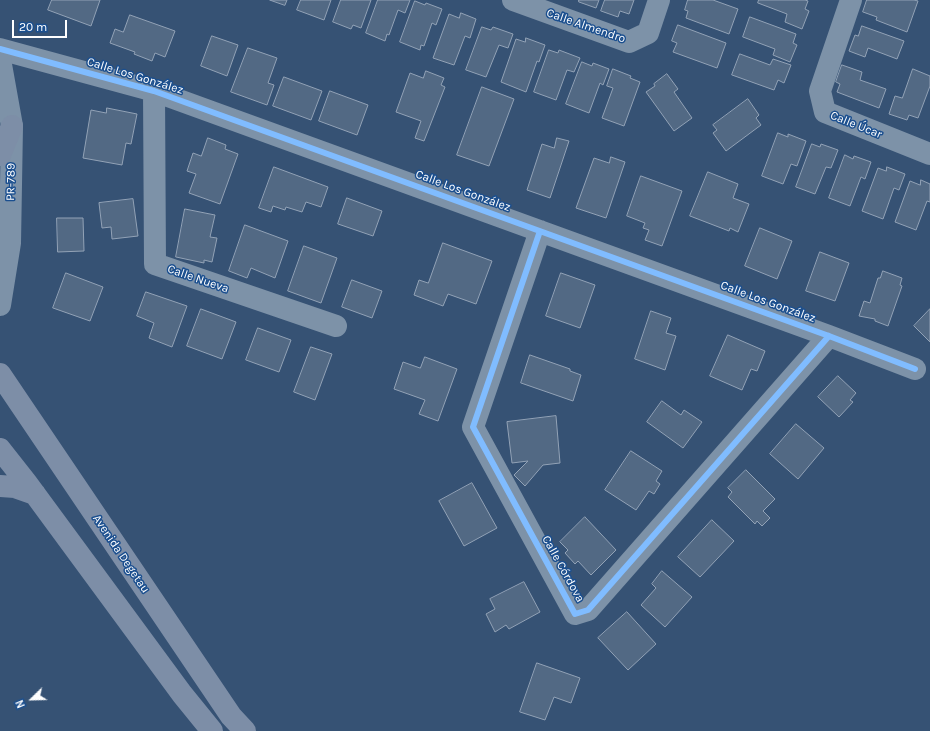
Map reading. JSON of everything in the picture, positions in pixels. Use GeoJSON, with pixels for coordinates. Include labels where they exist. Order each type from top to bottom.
{"type":"FeatureCollection","features":[{"type":"Feature","properties":{"kind":"main road"},"geometry":{"type":"LineString","coordinates":[[0,155],[12,126]]}},
{"type":"Feature","properties":{"kind":"main road","name":"Avenida Degetau"},"geometry":{"type":"LineString","coordinates":[[0,374],[226,709],[245,731]]}},
{"type":"Feature","properties":{"kind":"main road"},"geometry":{"type":"LineString","coordinates":[[0,449],[35,494],[182,694],[212,731]]}},
{"type":"Feature","properties":{"kind":"main road"},"geometry":{"type":"LineString","coordinates":[[0,486],[15,487],[35,494]]}},
{"type":"Feature","properties":{"kind":"street","name":"Calle Almendro"},"geometry":{"type":"LineString","coordinates":[[513,0],[629,42],[648,33],[660,0]]}},
{"type":"Feature","properties":{"kind":"street","name":"Calle Úcar"},"geometry":{"type":"LineString","coordinates":[[851,0],[820,91],[824,112],[930,154]]}},
{"type":"Feature","properties":{"kind":"street","name":"Calle Los González"},"geometry":{"type":"LineString","coordinates":[[0,49],[154,91],[829,336],[914,369]]}},
{"type":"Feature","properties":{"kind":"street","name":"PR-789"},"geometry":{"type":"LineString","coordinates":[[0,59],[12,126],[10,243],[0,306]]}},
{"type":"Feature","properties":{"kind":"street","name":"Calle Nueva"},"geometry":{"type":"LineString","coordinates":[[154,91],[155,264],[336,326]]}},
{"type":"Feature","properties":{"kind":"street","name":"Calle Córdova"},"geometry":{"type":"LineString","coordinates":[[540,231],[473,427],[575,614],[588,610],[829,336]]}},
{"type":"Feature","properties":{"kind":"building"},"geometry":{"type":"Polygon","coordinates":[[[52,0],[100,0],[91,26],[48,10],[52,0]]]}},
{"type":"Feature","properties":{"kind":"building"},"geometry":{"type":"Polygon","coordinates":[[[270,0],[287,0],[285,5],[270,0]]]}},
{"type":"Feature","properties":{"kind":"building"},"geometry":{"type":"Polygon","coordinates":[[[301,0],[331,0],[324,20],[297,10],[301,0]]]}},
{"type":"Feature","properties":{"kind":"building"},"geometry":{"type":"Polygon","coordinates":[[[341,0],[371,0],[361,28],[353,25],[351,29],[333,22],[341,0]]]}},
{"type":"Feature","properties":{"kind":"building"},"geometry":{"type":"Polygon","coordinates":[[[378,0],[410,0],[405,13],[398,10],[389,35],[387,34],[385,41],[366,33],[378,0]]]}},
{"type":"Feature","properties":{"kind":"building"},"geometry":{"type":"Polygon","coordinates":[[[579,0],[599,0],[596,8],[579,2],[579,0]]]}},
{"type":"Feature","properties":{"kind":"building"},"geometry":{"type":"Polygon","coordinates":[[[605,0],[634,0],[629,14],[620,11],[618,17],[601,11],[605,0]]]}},
{"type":"Feature","properties":{"kind":"building"},"geometry":{"type":"Polygon","coordinates":[[[688,0],[713,0],[738,9],[729,34],[686,18],[688,11],[685,10],[688,0]]]}},
{"type":"Feature","properties":{"kind":"building"},"geometry":{"type":"Polygon","coordinates":[[[759,0],[808,1],[805,9],[809,11],[802,29],[785,22],[787,14],[758,3],[759,0]]]}},
{"type":"Feature","properties":{"kind":"building"},"geometry":{"type":"Polygon","coordinates":[[[867,0],[918,1],[907,32],[876,20],[877,17],[863,12],[867,0]]]}},
{"type":"Feature","properties":{"kind":"building"},"geometry":{"type":"Polygon","coordinates":[[[415,1],[425,5],[426,3],[442,9],[436,25],[432,23],[424,46],[421,45],[420,50],[400,42],[415,1]]]}},
{"type":"Feature","properties":{"kind":"building"},"geometry":{"type":"Polygon","coordinates":[[[461,13],[476,19],[470,38],[465,36],[454,65],[433,58],[449,14],[459,18],[461,13]]]}},
{"type":"Feature","properties":{"kind":"building"},"geometry":{"type":"Polygon","coordinates":[[[130,15],[175,31],[165,57],[155,53],[152,61],[134,54],[135,52],[110,43],[115,29],[123,32],[130,15]]]}},
{"type":"Feature","properties":{"kind":"building"},"geometry":{"type":"Polygon","coordinates":[[[750,17],[796,34],[793,43],[797,45],[790,62],[773,55],[775,49],[743,37],[750,17]]]}},
{"type":"Feature","properties":{"kind":"building"},"geometry":{"type":"Polygon","coordinates":[[[678,25],[726,43],[717,68],[673,52],[677,43],[672,41],[678,25]]]}},
{"type":"Feature","properties":{"kind":"building"},"geometry":{"type":"Polygon","coordinates":[[[862,26],[904,41],[897,59],[868,48],[865,57],[849,51],[855,35],[858,36],[862,26]]]}},
{"type":"Feature","properties":{"kind":"building"},"geometry":{"type":"Polygon","coordinates":[[[482,27],[491,30],[493,27],[513,34],[508,48],[499,45],[486,77],[466,70],[482,27]]]}},
{"type":"Feature","properties":{"kind":"building"},"geometry":{"type":"Polygon","coordinates":[[[212,36],[238,45],[227,76],[201,66],[212,36]]]}},
{"type":"Feature","properties":{"kind":"building"},"geometry":{"type":"Polygon","coordinates":[[[526,38],[545,45],[539,62],[537,61],[526,92],[501,82],[516,39],[525,42],[526,38]]]}},
{"type":"Feature","properties":{"kind":"building"},"geometry":{"type":"Polygon","coordinates":[[[248,48],[277,58],[268,83],[274,85],[267,105],[231,92],[248,48]]]}},
{"type":"Feature","properties":{"kind":"building"},"geometry":{"type":"Polygon","coordinates":[[[549,50],[558,53],[559,50],[580,58],[574,72],[567,70],[556,100],[534,92],[549,50]]]}},
{"type":"Feature","properties":{"kind":"building"},"geometry":{"type":"Polygon","coordinates":[[[740,54],[770,65],[773,59],[791,65],[784,83],[778,80],[774,90],[732,75],[740,54]]]}},
{"type":"Feature","properties":{"kind":"building"},"geometry":{"type":"Polygon","coordinates":[[[582,62],[592,66],[593,63],[609,69],[603,85],[600,83],[589,113],[566,104],[582,62]]]}},
{"type":"Feature","properties":{"kind":"building"},"geometry":{"type":"Polygon","coordinates":[[[842,65],[862,72],[860,80],[886,89],[879,108],[837,92],[840,84],[836,82],[842,65]]]}},
{"type":"Feature","properties":{"kind":"building"},"geometry":{"type":"Polygon","coordinates":[[[613,69],[631,76],[630,78],[640,82],[624,126],[602,118],[613,88],[607,86],[613,69]]]}},
{"type":"Feature","properties":{"kind":"building"},"geometry":{"type":"Polygon","coordinates":[[[913,69],[930,76],[930,86],[918,118],[909,115],[907,120],[889,114],[895,96],[902,98],[913,69]]]}},
{"type":"Feature","properties":{"kind":"building"},"geometry":{"type":"Polygon","coordinates":[[[426,71],[444,78],[441,85],[445,87],[424,141],[415,138],[421,121],[396,112],[410,73],[423,78],[426,71]]]}},
{"type":"Feature","properties":{"kind":"building"},"geometry":{"type":"Polygon","coordinates":[[[667,74],[678,89],[674,92],[692,118],[674,131],[646,92],[655,86],[654,84],[667,74]]]}},
{"type":"Feature","properties":{"kind":"building"},"geometry":{"type":"Polygon","coordinates":[[[284,77],[322,91],[311,120],[273,106],[284,77]]]}},
{"type":"Feature","properties":{"kind":"building"},"geometry":{"type":"Polygon","coordinates":[[[482,87],[514,99],[489,166],[457,155],[482,87]]]}},
{"type":"Feature","properties":{"kind":"building"},"geometry":{"type":"Polygon","coordinates":[[[330,91],[368,105],[357,135],[319,121],[330,91]]]}},
{"type":"Feature","properties":{"kind":"building"},"geometry":{"type":"Polygon","coordinates":[[[748,99],[759,115],[756,118],[761,125],[726,151],[713,133],[717,130],[713,125],[748,99]]]}},
{"type":"Feature","properties":{"kind":"building"},"geometry":{"type":"Polygon","coordinates":[[[107,108],[137,114],[131,144],[126,143],[122,165],[83,158],[91,110],[106,113],[107,108]]]}},
{"type":"Feature","properties":{"kind":"building"},"geometry":{"type":"Polygon","coordinates":[[[778,133],[788,137],[788,134],[806,141],[797,166],[791,164],[783,184],[762,176],[778,133]]]}},
{"type":"Feature","properties":{"kind":"building"},"geometry":{"type":"Polygon","coordinates":[[[208,138],[226,145],[225,149],[238,154],[220,204],[189,193],[196,174],[187,171],[193,153],[201,156],[208,138]]]}},
{"type":"Feature","properties":{"kind":"building"},"geometry":{"type":"Polygon","coordinates":[[[557,138],[569,141],[550,198],[527,190],[542,144],[554,148],[557,138]]]}},
{"type":"Feature","properties":{"kind":"building"},"geometry":{"type":"Polygon","coordinates":[[[812,144],[820,147],[821,144],[838,150],[831,168],[826,167],[815,194],[796,187],[812,144]]]}},
{"type":"Feature","properties":{"kind":"building"},"geometry":{"type":"Polygon","coordinates":[[[845,155],[853,159],[854,156],[871,162],[865,179],[861,177],[850,206],[829,198],[845,155]]]}},
{"type":"Feature","properties":{"kind":"building"},"geometry":{"type":"Polygon","coordinates":[[[611,157],[625,162],[606,218],[576,208],[594,158],[609,163],[611,157]]]}},
{"type":"Feature","properties":{"kind":"building"},"geometry":{"type":"Polygon","coordinates":[[[274,167],[328,187],[321,207],[306,202],[302,212],[286,207],[285,210],[273,206],[271,212],[259,208],[274,167]]]}},
{"type":"Feature","properties":{"kind":"building"},"geometry":{"type":"Polygon","coordinates":[[[887,167],[905,174],[899,190],[894,188],[883,219],[862,211],[878,168],[886,171],[887,167]]]}},
{"type":"Feature","properties":{"kind":"building"},"geometry":{"type":"Polygon","coordinates":[[[708,172],[738,184],[733,198],[749,204],[738,232],[730,228],[729,231],[690,216],[708,172]]]}},
{"type":"Feature","properties":{"kind":"building"},"geometry":{"type":"Polygon","coordinates":[[[641,176],[682,191],[662,246],[645,240],[649,230],[643,228],[645,223],[627,216],[641,176]]]}},
{"type":"Feature","properties":{"kind":"building"},"geometry":{"type":"Polygon","coordinates":[[[921,180],[930,184],[930,202],[927,201],[916,230],[895,222],[910,181],[920,185],[921,180]]]}},
{"type":"Feature","properties":{"kind":"building"},"geometry":{"type":"Polygon","coordinates":[[[347,198],[382,211],[373,236],[338,224],[347,198]]]}},
{"type":"Feature","properties":{"kind":"building"},"geometry":{"type":"Polygon","coordinates":[[[133,199],[138,236],[112,239],[111,227],[102,228],[99,203],[133,199]]]}},
{"type":"Feature","properties":{"kind":"building"},"geometry":{"type":"Polygon","coordinates":[[[185,209],[215,215],[210,237],[217,238],[212,262],[204,260],[204,263],[176,257],[185,209]]]}},
{"type":"Feature","properties":{"kind":"building"},"geometry":{"type":"Polygon","coordinates":[[[57,218],[83,218],[84,251],[58,252],[57,218]]]}},
{"type":"Feature","properties":{"kind":"building"},"geometry":{"type":"Polygon","coordinates":[[[245,225],[288,241],[275,278],[251,268],[247,278],[229,271],[245,225]]]}},
{"type":"Feature","properties":{"kind":"building"},"geometry":{"type":"Polygon","coordinates":[[[760,228],[792,241],[777,279],[745,266],[760,228]]]}},
{"type":"Feature","properties":{"kind":"building"},"geometry":{"type":"Polygon","coordinates":[[[443,243],[492,261],[476,304],[448,294],[443,306],[414,295],[419,280],[428,283],[443,243]]]}},
{"type":"Feature","properties":{"kind":"building"},"geometry":{"type":"Polygon","coordinates":[[[304,246],[337,258],[321,303],[288,291],[304,246]]]}},
{"type":"Feature","properties":{"kind":"building"},"geometry":{"type":"Polygon","coordinates":[[[820,252],[849,263],[835,301],[806,291],[820,252]]]}},
{"type":"Feature","properties":{"kind":"building"},"geometry":{"type":"Polygon","coordinates":[[[883,271],[902,278],[900,285],[902,286],[888,326],[875,321],[875,319],[859,316],[864,301],[870,303],[878,278],[880,278],[883,271]]]}},
{"type":"Feature","properties":{"kind":"building"},"geometry":{"type":"Polygon","coordinates":[[[66,273],[103,287],[90,321],[53,308],[66,273]]]}},
{"type":"Feature","properties":{"kind":"building"},"geometry":{"type":"Polygon","coordinates":[[[561,273],[595,285],[580,328],[546,316],[561,273]]]}},
{"type":"Feature","properties":{"kind":"building"},"geometry":{"type":"Polygon","coordinates":[[[352,280],[382,291],[372,318],[342,307],[352,280]]]}},
{"type":"Feature","properties":{"kind":"building"},"geometry":{"type":"Polygon","coordinates":[[[146,292],[187,306],[172,347],[149,338],[154,323],[137,316],[146,292]]]}},
{"type":"Feature","properties":{"kind":"building"},"geometry":{"type":"Polygon","coordinates":[[[201,309],[236,322],[222,359],[187,346],[201,309]]]}},
{"type":"Feature","properties":{"kind":"building"},"geometry":{"type":"Polygon","coordinates":[[[930,309],[930,342],[914,326],[930,309]]]}},
{"type":"Feature","properties":{"kind":"building"},"geometry":{"type":"Polygon","coordinates":[[[651,311],[671,318],[666,333],[676,336],[665,370],[635,359],[651,311]]]}},
{"type":"Feature","properties":{"kind":"building"},"geometry":{"type":"Polygon","coordinates":[[[258,328],[291,340],[279,372],[246,360],[258,328]]]}},
{"type":"Feature","properties":{"kind":"building"},"geometry":{"type":"Polygon","coordinates":[[[728,335],[765,351],[757,371],[751,369],[742,390],[710,376],[728,335]]]}},
{"type":"Feature","properties":{"kind":"building"},"geometry":{"type":"Polygon","coordinates":[[[311,347],[332,354],[315,400],[294,392],[311,347]]]}},
{"type":"Feature","properties":{"kind":"building"},"geometry":{"type":"Polygon","coordinates":[[[530,355],[570,369],[570,371],[581,375],[573,401],[521,383],[530,355]]]}},
{"type":"Feature","properties":{"kind":"building"},"geometry":{"type":"Polygon","coordinates":[[[425,357],[457,369],[438,421],[419,414],[425,400],[394,389],[403,362],[420,368],[425,357]]]}},
{"type":"Feature","properties":{"kind":"building"},"geometry":{"type":"Polygon","coordinates":[[[838,376],[856,393],[850,400],[853,402],[839,417],[818,397],[838,376]]]}},
{"type":"Feature","properties":{"kind":"building"},"geometry":{"type":"Polygon","coordinates":[[[662,401],[681,415],[684,410],[702,422],[683,448],[647,422],[662,401]]]}},
{"type":"Feature","properties":{"kind":"building"},"geometry":{"type":"Polygon","coordinates":[[[556,416],[560,463],[543,465],[525,486],[514,475],[528,461],[512,463],[507,422],[556,416]]]}},
{"type":"Feature","properties":{"kind":"building"},"geometry":{"type":"Polygon","coordinates":[[[796,424],[824,448],[798,479],[770,454],[796,424]]]}},
{"type":"Feature","properties":{"kind":"building"},"geometry":{"type":"Polygon","coordinates":[[[631,451],[662,471],[656,481],[660,484],[654,494],[649,491],[636,510],[605,490],[631,451]]]}},
{"type":"Feature","properties":{"kind":"building"},"geometry":{"type":"Polygon","coordinates":[[[746,470],[775,499],[763,511],[770,518],[762,526],[757,521],[755,524],[728,497],[732,492],[728,488],[746,470]]]}},
{"type":"Feature","properties":{"kind":"building"},"geometry":{"type":"Polygon","coordinates":[[[472,483],[497,528],[464,546],[439,501],[472,483]]]}},
{"type":"Feature","properties":{"kind":"building"},"geometry":{"type":"Polygon","coordinates":[[[585,517],[616,550],[591,575],[578,561],[575,564],[565,553],[568,550],[560,542],[585,517]]]}},
{"type":"Feature","properties":{"kind":"building"},"geometry":{"type":"Polygon","coordinates":[[[712,520],[734,541],[700,577],[678,557],[712,520]]]}},
{"type":"Feature","properties":{"kind":"building"},"geometry":{"type":"Polygon","coordinates":[[[662,571],[692,597],[665,627],[641,605],[656,588],[652,584],[662,571]]]}},
{"type":"Feature","properties":{"kind":"building"},"geometry":{"type":"Polygon","coordinates":[[[524,582],[540,612],[509,629],[506,625],[495,632],[486,614],[495,609],[490,599],[524,582]]]}},
{"type":"Feature","properties":{"kind":"building"},"geometry":{"type":"Polygon","coordinates":[[[627,612],[656,644],[628,670],[598,638],[627,612]]]}},
{"type":"Feature","properties":{"kind":"building"},"geometry":{"type":"Polygon","coordinates":[[[537,663],[580,678],[571,703],[554,697],[545,720],[520,712],[537,663]]]}},
{"type":"Feature","properties":{"kind":"cycle path"},"geometry":{"type":"LineString","coordinates":[[0,49],[154,91],[829,336],[915,369]]}},
{"type":"Feature","properties":{"kind":"cycle path"},"geometry":{"type":"LineString","coordinates":[[540,231],[473,427],[575,614],[588,610],[829,336]]}}]}
